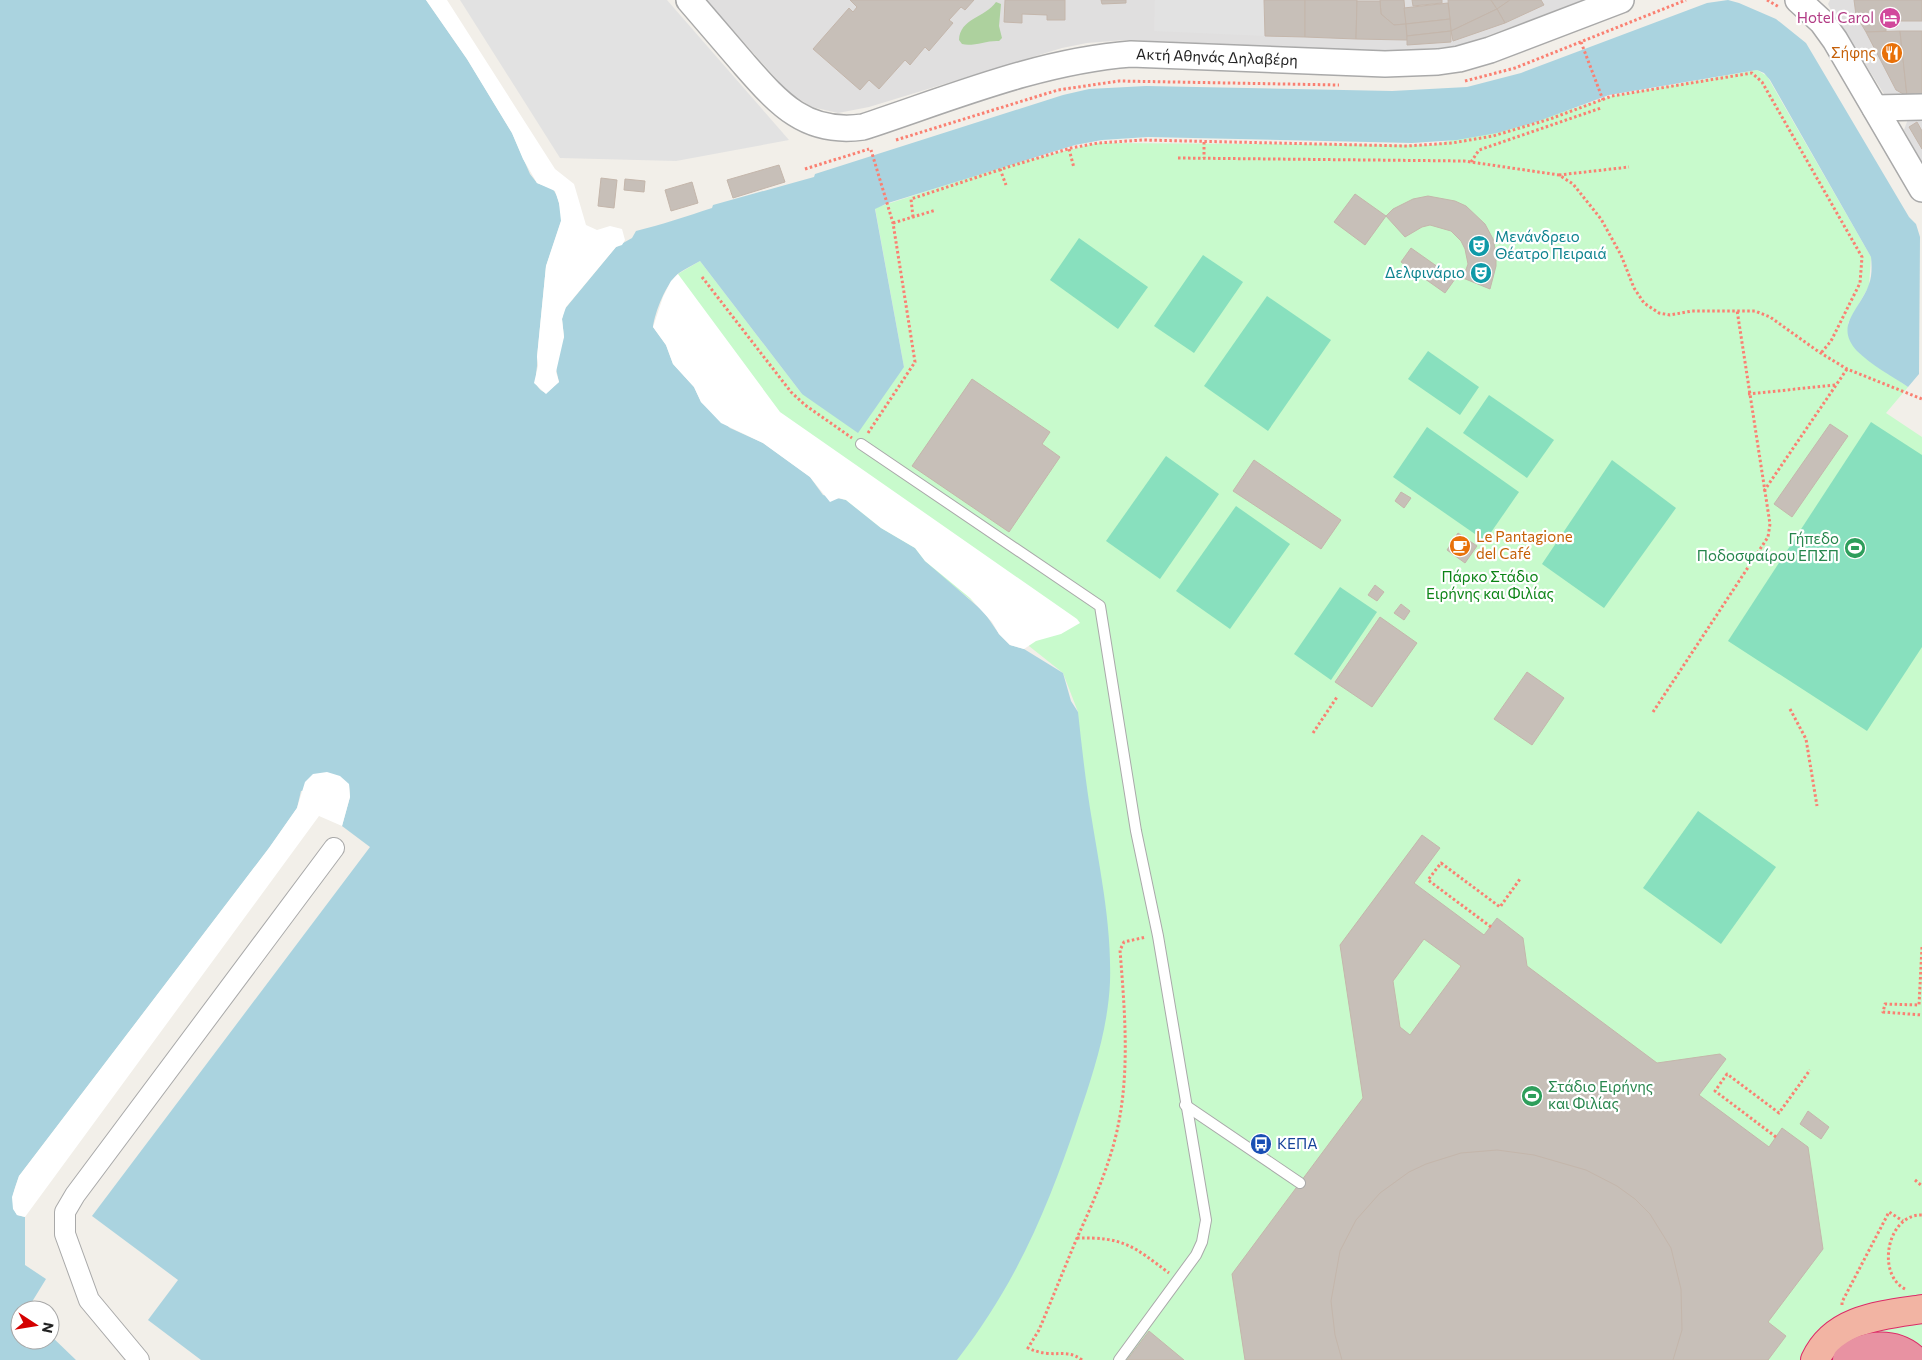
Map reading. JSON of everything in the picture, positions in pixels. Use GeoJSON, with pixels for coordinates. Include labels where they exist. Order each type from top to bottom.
{"type":"FeatureCollection","features":[{"type":"Feature","properties":{"kind":"highway"},"geometry":{"type":"LineString","coordinates":[[1815,1360],[1833,1336],[1854,1323],[1916,1300]]}},
{"type":"Feature","properties":{"kind":"highway"},"geometry":{"type":"LineString","coordinates":[[1847,1360],[1860,1351],[1880,1346],[1899,1349],[1915,1360]]}},
{"type":"Feature","properties":{"kind":"street","name":"Ακτή Αθηνάς Δηλαβέρη"},"geometry":{"type":"LineString","coordinates":[[690,0],[773,98],[790,111],[814,123],[840,128],[864,127],[1028,73],[1092,57],[1131,54],[1385,64],[1459,59],[1519,40],[1621,0]]}},
{"type":"Feature","properties":{"kind":"street"},"geometry":{"type":"LineString","coordinates":[[1800,0],[1829,31],[1922,189]]}},
{"type":"Feature","properties":{"kind":"street"},"geometry":{"type":"LineString","coordinates":[[1875,108],[1922,107]]}},
{"type":"Feature","properties":{"kind":"street"},"geometry":{"type":"LineString","coordinates":[[139,1360],[89,1300],[65,1234],[65,1212],[75,1195],[334,848]]}},
{"type":"Feature","properties":{"kind":"lane"},"geometry":{"type":"LineString","coordinates":[[861,444],[1100,606],[1136,831],[1158,936],[1185,1105],[1206,1220],[1196,1255],[1119,1360]]}},
{"type":"Feature","properties":{"kind":"lane"},"geometry":{"type":"LineString","coordinates":[[1185,1105],[1300,1183]]}},
{"type":"Feature","properties":{"kind":"path"},"geometry":{"type":"LineString","coordinates":[[1462,82],[1514,68],[1582,44],[1686,0]]}},
{"type":"Feature","properties":{"kind":"path"},"geometry":{"type":"LineString","coordinates":[[1582,44],[1603,100]]}},
{"type":"Feature","properties":{"kind":"path"},"geometry":{"type":"LineString","coordinates":[[913,217],[911,199],[1000,169],[1070,149],[1119,141],[1407,146],[1446,144],[1514,130],[1550,120],[1603,100],[1752,73],[1760,78],[1862,257],[1860,283],[1831,341],[1821,353]]}},
{"type":"Feature","properties":{"kind":"path"},"geometry":{"type":"LineString","coordinates":[[889,142],[1058,90],[1084,85],[1142,81],[1348,85]]}},
{"type":"Feature","properties":{"kind":"path"},"geometry":{"type":"LineString","coordinates":[[1471,162],[1479,150],[1601,108]]}},
{"type":"Feature","properties":{"kind":"path"},"geometry":{"type":"LineString","coordinates":[[1204,142],[1204,158]]}},
{"type":"Feature","properties":{"kind":"path"},"geometry":{"type":"LineString","coordinates":[[805,169],[880,145]]}},
{"type":"Feature","properties":{"kind":"path"},"geometry":{"type":"LineString","coordinates":[[1070,149],[1074,168]]}},
{"type":"Feature","properties":{"kind":"path"},"geometry":{"type":"LineString","coordinates":[[702,277],[791,392],[805,405],[861,444],[915,362],[893,223],[871,150]]}},
{"type":"Feature","properties":{"kind":"path"},"geometry":{"type":"LineString","coordinates":[[1178,158],[1471,162],[1559,175],[1629,167]]}},
{"type":"Feature","properties":{"kind":"path"},"geometry":{"type":"LineString","coordinates":[[1000,169],[1006,185]]}},
{"type":"Feature","properties":{"kind":"path"},"geometry":{"type":"LineString","coordinates":[[1559,175],[1573,184],[1600,219],[1621,255],[1634,288],[1644,303],[1658,313],[1670,315],[1692,311],[1755,311],[1770,317],[1846,369],[1921,398]]}},
{"type":"Feature","properties":{"kind":"path"},"geometry":{"type":"LineString","coordinates":[[893,223],[936,210]]}},
{"type":"Feature","properties":{"kind":"path"},"geometry":{"type":"LineString","coordinates":[[1653,712],[1768,537],[1770,524],[1748,394],[1737,310]]}},
{"type":"Feature","properties":{"kind":"path"},"geometry":{"type":"LineString","coordinates":[[1764,492],[1846,369]]}},
{"type":"Feature","properties":{"kind":"path"},"geometry":{"type":"LineString","coordinates":[[1748,394],[1836,385]]}},
{"type":"Feature","properties":{"kind":"path"},"geometry":{"type":"LineString","coordinates":[[1312,733],[1337,697]]}},
{"type":"Feature","properties":{"kind":"path"},"geometry":{"type":"LineString","coordinates":[[1790,709],[1806,738],[1818,806]]}},
{"type":"Feature","properties":{"kind":"path"},"geometry":{"type":"LineString","coordinates":[[1490,927],[1428,880],[1441,863],[1500,907],[1520,879]]}},
{"type":"Feature","properties":{"kind":"path"},"geometry":{"type":"LineString","coordinates":[[1082,1360],[1071,1355],[1045,1358],[1028,1348],[1039,1330],[1106,1170],[1117,1129],[1123,1085],[1126,1032],[1120,950],[1124,942],[1138,938]]}},
{"type":"Feature","properties":{"kind":"path"},"geometry":{"type":"LineString","coordinates":[[1922,947],[1919,1005],[1885,1004],[1883,1012],[1922,1014]]}},
{"type":"Feature","properties":{"kind":"path"},"geometry":{"type":"LineString","coordinates":[[1776,1137],[1714,1091],[1727,1074],[1779,1113],[1810,1070]]}},
{"type":"Feature","properties":{"kind":"path"},"geometry":{"type":"LineString","coordinates":[[1915,1180],[1922,1186]]}},
{"type":"Feature","properties":{"kind":"path"},"geometry":{"type":"LineString","coordinates":[[1843,1308],[1842,1302],[1889,1212],[1903,1221]]}},
{"type":"Feature","properties":{"kind":"path"},"geometry":{"type":"LineString","coordinates":[[1916,1300],[1894,1281],[1888,1268],[1893,1237],[1903,1221],[1912,1216],[1922,1215]]}},
{"type":"Feature","properties":{"kind":"path"},"geometry":{"type":"LineString","coordinates":[[1077,1238],[1111,1238],[1122,1241],[1163,1268]]}},
{"type":"Feature","properties":{"kind":"shaded area"},"geometry":{"type":"Polygon","coordinates":[[[460,0],[667,0],[789,140],[676,161],[560,158],[460,0]]]}},
{"type":"Feature","properties":{"kind":"shaded area"},"geometry":{"type":"Polygon","coordinates":[[[706,0],[1583,0],[1458,46],[1438,48],[1386,51],[1126,40],[1087,43],[1062,48],[869,107],[838,113],[812,107],[788,92],[706,0]]]}},
{"type":"Feature","properties":{"kind":"shaded area"},"geometry":{"type":"Polygon","coordinates":[[[1155,0],[1264,0],[1265,36],[1154,31],[1155,0]]]}},
{"type":"Feature","properties":{"kind":"shaded area"},"geometry":{"type":"Polygon","coordinates":[[[1830,0],[1922,0],[1922,100],[1886,97],[1831,10],[1828,4],[1830,0]]]}},
{"type":"Feature","properties":{"kind":"shaded area"},"geometry":{"type":"Polygon","coordinates":[[[1922,114],[1922,162],[1904,130],[1908,119],[1922,114]]]}},
{"type":"Feature","properties":{"kind":"green space"},"geometry":{"type":"Polygon","coordinates":[[[996,2],[1001,4],[999,26],[1002,38],[999,41],[971,45],[962,44],[959,40],[960,33],[964,27],[986,12],[996,2]]]}},
{"type":"Feature","properties":{"kind":"green space","name":"Πάρκο Στάδιο Ειρήνης και Φιλίας"},"geometry":{"type":"Polygon","coordinates":[[[1757,70],[1767,76],[1871,257],[1869,286],[1848,323],[1848,334],[1861,354],[1908,387],[1886,413],[1922,437],[1922,1360],[951,1360],[1078,712],[1063,673],[673,364],[678,274],[700,261],[802,394],[904,367],[875,208],[1011,164],[1098,143],[1432,145],[1553,115],[1612,96],[1757,70]]]}},
{"type":"Feature","properties":{"kind":"green space"},"geometry":{"type":"Polygon","coordinates":[[[1079,238],[1148,287],[1118,329],[1050,280],[1079,238]]]}},
{"type":"Feature","properties":{"kind":"green space"},"geometry":{"type":"Polygon","coordinates":[[[1203,255],[1243,282],[1194,353],[1154,326],[1203,255]]]}},
{"type":"Feature","properties":{"kind":"green space"},"geometry":{"type":"Polygon","coordinates":[[[1267,296],[1331,340],[1268,431],[1204,386],[1267,296]]]}},
{"type":"Feature","properties":{"kind":"green space"},"geometry":{"type":"Polygon","coordinates":[[[1428,351],[1479,387],[1460,415],[1408,379],[1428,351]]]}},
{"type":"Feature","properties":{"kind":"green space"},"geometry":{"type":"Polygon","coordinates":[[[1489,395],[1554,440],[1527,478],[1463,433],[1489,395]]]}},
{"type":"Feature","properties":{"kind":"green space","name":"Γήπεδο Ποδοσφαίρου ΕΠΣΠ"},"geometry":{"type":"Polygon","coordinates":[[[1871,422],[1922,455],[1922,647],[1867,731],[1728,641],[1871,422]]]}},
{"type":"Feature","properties":{"kind":"green space"},"geometry":{"type":"Polygon","coordinates":[[[1427,427],[1519,492],[1485,541],[1393,477],[1427,427]]]}},
{"type":"Feature","properties":{"kind":"green space"},"geometry":{"type":"Polygon","coordinates":[[[1166,456],[1219,494],[1160,579],[1106,541],[1166,456]]]}},
{"type":"Feature","properties":{"kind":"green space"},"geometry":{"type":"Polygon","coordinates":[[[1612,460],[1676,508],[1604,608],[1542,564],[1612,460]]]}},
{"type":"Feature","properties":{"kind":"green space"},"geometry":{"type":"Polygon","coordinates":[[[1236,506],[1290,544],[1230,629],[1176,591],[1236,506]]]}},
{"type":"Feature","properties":{"kind":"green space"},"geometry":{"type":"Polygon","coordinates":[[[1340,587],[1377,612],[1331,680],[1294,654],[1340,587]]]}},
{"type":"Feature","properties":{"kind":"green space"},"geometry":{"type":"Polygon","coordinates":[[[1698,811],[1776,867],[1721,944],[1643,888],[1698,811]]]}},
{"type":"Feature","properties":{"kind":"water"},"geometry":{"type":"Polygon","coordinates":[[[0,0],[426,0],[467,59],[512,133],[530,174],[537,183],[553,189],[557,196],[562,214],[546,266],[537,357],[536,382],[541,390],[546,393],[559,382],[556,369],[559,347],[564,337],[562,319],[564,310],[616,247],[632,238],[636,231],[712,208],[713,205],[814,177],[815,174],[1063,95],[1089,89],[1146,86],[1392,91],[1467,87],[1521,73],[1707,3],[1728,0],[1776,19],[1806,43],[1909,217],[1916,224],[1920,237],[1919,374],[1908,387],[1869,361],[1850,342],[1848,325],[1869,284],[1871,278],[1871,257],[1770,80],[1764,73],[1757,70],[1609,95],[1536,122],[1497,133],[1457,140],[1412,143],[1148,137],[1102,140],[1075,145],[888,203],[875,209],[904,367],[858,433],[802,394],[700,261],[679,273],[670,284],[659,306],[653,327],[666,345],[673,364],[694,387],[701,402],[730,428],[763,443],[810,477],[823,495],[846,500],[881,528],[915,548],[925,561],[984,612],[999,634],[1010,645],[1024,649],[1063,673],[1071,701],[1078,712],[1088,795],[1109,935],[1109,1000],[1103,1034],[1084,1101],[1042,1214],[997,1303],[957,1360],[201,1360],[148,1320],[178,1280],[92,1216],[370,847],[342,826],[350,797],[349,784],[301,791],[297,808],[269,848],[19,1176],[14,1191],[13,1205],[17,1215],[25,1217],[25,1265],[46,1279],[33,1300],[10,1300],[10,1350],[60,1350],[60,1345],[76,1360],[0,1360],[0,0]]]}},
{"type":"Feature","properties":{"kind":"pier"},"geometry":{"type":"Polygon","coordinates":[[[426,0],[447,0],[555,169],[574,184],[586,225],[597,230],[610,226],[622,229],[625,240],[622,245],[616,247],[566,307],[562,319],[564,337],[556,372],[559,382],[546,394],[534,383],[538,366],[537,357],[546,266],[561,221],[559,203],[555,191],[537,183],[523,159],[512,133],[467,59],[426,0]]]}},
{"type":"Feature","properties":{"kind":"pier"},"geometry":{"type":"Polygon","coordinates":[[[678,274],[780,412],[1077,619],[1080,623],[1061,634],[1036,641],[1024,649],[1010,645],[970,598],[925,561],[915,548],[881,528],[846,500],[839,498],[830,502],[810,477],[763,443],[721,423],[701,402],[694,387],[673,364],[666,345],[653,327],[663,297],[671,281],[678,274]]]}},
{"type":"Feature","properties":{"kind":"pier"},"geometry":{"type":"Polygon","coordinates":[[[327,772],[340,776],[349,784],[350,797],[342,826],[319,816],[25,1217],[17,1215],[13,1209],[12,1197],[19,1176],[269,848],[297,808],[305,782],[313,774],[327,772]]]}},
{"type":"Feature","properties":{"kind":"building"},"geometry":{"type":"Polygon","coordinates":[[[850,0],[974,0],[965,10],[961,7],[949,20],[953,23],[929,51],[925,47],[910,65],[905,60],[879,89],[869,80],[860,90],[813,49],[849,8],[853,12],[857,7],[850,0]]]}},
{"type":"Feature","properties":{"kind":"building"},"geometry":{"type":"Polygon","coordinates":[[[1005,0],[1065,0],[1065,20],[1047,20],[1047,15],[1022,14],[1022,23],[1004,22],[1005,0]]]}},
{"type":"Feature","properties":{"kind":"building"},"geometry":{"type":"Polygon","coordinates":[[[1101,0],[1126,0],[1126,3],[1102,4],[1101,0]]]}},
{"type":"Feature","properties":{"kind":"building"},"geometry":{"type":"Polygon","coordinates":[[[1264,0],[1305,0],[1305,37],[1265,36],[1264,0]]]}},
{"type":"Feature","properties":{"kind":"building"},"geometry":{"type":"Polygon","coordinates":[[[1305,0],[1357,0],[1356,39],[1305,37],[1305,0]]]}},
{"type":"Feature","properties":{"kind":"building"},"geometry":{"type":"Polygon","coordinates":[[[1380,0],[1404,0],[1406,24],[1394,25],[1381,14],[1380,0]]]}},
{"type":"Feature","properties":{"kind":"building"},"geometry":{"type":"Polygon","coordinates":[[[1412,0],[1442,0],[1442,3],[1413,6],[1412,0]]]}},
{"type":"Feature","properties":{"kind":"building"},"geometry":{"type":"Polygon","coordinates":[[[1448,0],[1491,0],[1497,9],[1451,31],[1448,0]]]}},
{"type":"Feature","properties":{"kind":"building"},"geometry":{"type":"Polygon","coordinates":[[[1491,0],[1510,0],[1497,9],[1491,0]]]}},
{"type":"Feature","properties":{"kind":"building"},"geometry":{"type":"Polygon","coordinates":[[[1510,0],[1541,0],[1544,5],[1505,23],[1497,9],[1510,0]]]}},
{"type":"Feature","properties":{"kind":"building","name":"Hotel Carol"},"geometry":{"type":"Polygon","coordinates":[[[1854,0],[1922,0],[1922,21],[1897,21],[1897,27],[1886,27],[1886,31],[1866,32],[1856,15],[1854,0]]]}},
{"type":"Feature","properties":{"kind":"building"},"geometry":{"type":"Polygon","coordinates":[[[1357,1],[1380,1],[1381,14],[1394,25],[1406,24],[1407,40],[1356,39],[1357,1]]]}},
{"type":"Feature","properties":{"kind":"building"},"geometry":{"type":"Polygon","coordinates":[[[1448,3],[1450,19],[1406,24],[1404,8],[1448,3]]]}},
{"type":"Feature","properties":{"kind":"building"},"geometry":{"type":"Polygon","coordinates":[[[1497,9],[1505,23],[1453,41],[1451,31],[1497,9]]]}},
{"type":"Feature","properties":{"kind":"building"},"geometry":{"type":"Polygon","coordinates":[[[1450,19],[1451,31],[1407,36],[1406,24],[1450,19]]]}},
{"type":"Feature","properties":{"kind":"building"},"geometry":{"type":"Polygon","coordinates":[[[1451,31],[1451,42],[1407,45],[1407,36],[1451,31]]]}},
{"type":"Feature","properties":{"kind":"building"},"geometry":{"type":"Polygon","coordinates":[[[1900,31],[1907,96],[1896,90],[1866,32],[1900,31]]]}},
{"type":"Feature","properties":{"kind":"building"},"geometry":{"type":"Polygon","coordinates":[[[1900,31],[1922,31],[1922,96],[1907,96],[1900,31]]]}},
{"type":"Feature","properties":{"kind":"building"},"geometry":{"type":"Polygon","coordinates":[[[1917,122],[1922,131],[1922,149],[1909,127],[1917,122]]]}},
{"type":"Feature","properties":{"kind":"building"},"geometry":{"type":"Polygon","coordinates":[[[779,165],[785,182],[733,198],[727,180],[779,165]]]}},
{"type":"Feature","properties":{"kind":"building"},"geometry":{"type":"Polygon","coordinates":[[[601,178],[617,180],[614,208],[598,206],[601,178]]]}},
{"type":"Feature","properties":{"kind":"building"},"geometry":{"type":"Polygon","coordinates":[[[625,179],[645,181],[644,192],[624,190],[625,179]]]}},
{"type":"Feature","properties":{"kind":"building"},"geometry":{"type":"Polygon","coordinates":[[[692,182],[698,203],[671,211],[665,190],[692,182]]]}},
{"type":"Feature","properties":{"kind":"building"},"geometry":{"type":"Polygon","coordinates":[[[1355,194],[1386,216],[1365,245],[1334,222],[1355,194]]]}},
{"type":"Feature","properties":{"kind":"building","name":"Μενάνδρειο Θέατρο Πειραιά"},"geometry":{"type":"Polygon","coordinates":[[[1428,196],[1455,201],[1466,206],[1485,224],[1493,239],[1496,253],[1496,266],[1490,289],[1463,278],[1468,264],[1465,249],[1461,241],[1451,231],[1430,225],[1422,227],[1405,237],[1386,216],[1393,209],[1413,199],[1428,196]]]}},
{"type":"Feature","properties":{"kind":"building"},"geometry":{"type":"Polygon","coordinates":[[[1411,248],[1455,279],[1445,293],[1401,262],[1411,248]]]}},
{"type":"Feature","properties":{"kind":"building"},"geometry":{"type":"Polygon","coordinates":[[[972,379],[1050,432],[1042,444],[1060,457],[1009,532],[912,466],[972,379]]]}},
{"type":"Feature","properties":{"kind":"building"},"geometry":{"type":"Polygon","coordinates":[[[1830,424],[1848,436],[1792,517],[1774,504],[1830,424]]]}},
{"type":"Feature","properties":{"kind":"building"},"geometry":{"type":"Polygon","coordinates":[[[1254,460],[1341,520],[1321,549],[1233,491],[1254,460]]]}},
{"type":"Feature","properties":{"kind":"building"},"geometry":{"type":"Polygon","coordinates":[[[1401,492],[1411,498],[1404,508],[1395,501],[1401,492]]]}},
{"type":"Feature","properties":{"kind":"building"},"geometry":{"type":"Polygon","coordinates":[[[1458,533],[1477,546],[1465,563],[1447,550],[1458,533]]]}},
{"type":"Feature","properties":{"kind":"building"},"geometry":{"type":"Polygon","coordinates":[[[1375,585],[1384,592],[1377,601],[1368,595],[1375,585]]]}},
{"type":"Feature","properties":{"kind":"building"},"geometry":{"type":"Polygon","coordinates":[[[1401,604],[1410,611],[1404,620],[1394,613],[1401,604]]]}},
{"type":"Feature","properties":{"kind":"building"},"geometry":{"type":"Polygon","coordinates":[[[1380,617],[1417,643],[1372,707],[1335,682],[1380,617]]]}},
{"type":"Feature","properties":{"kind":"building"},"geometry":{"type":"Polygon","coordinates":[[[1527,672],[1564,698],[1532,745],[1494,719],[1527,672]]]}},
{"type":"Feature","properties":{"kind":"building","name":"Στάδιο Ειρήνης και Φιλίας"},"geometry":{"type":"Polygon","coordinates":[[[1422,835],[1440,848],[1414,883],[1484,935],[1497,918],[1523,938],[1527,966],[1657,1063],[1720,1054],[1726,1059],[1699,1095],[1769,1147],[1782,1128],[1808,1147],[1823,1249],[1768,1322],[1786,1336],[1768,1360],[1245,1360],[1232,1274],[1363,1098],[1340,945],[1422,835]],[[1424,939],[1393,981],[1400,1027],[1410,1035],[1461,966],[1424,939]]]}},
{"type":"Feature","properties":{"kind":"building"},"geometry":{"type":"Polygon","coordinates":[[[1808,1111],[1829,1127],[1821,1139],[1800,1124],[1808,1111]]]}},
{"type":"Feature","properties":{"kind":"building"},"geometry":{"type":"Polygon","coordinates":[[[1497,1150],[1534,1155],[1586,1170],[1617,1186],[1635,1199],[1650,1214],[1671,1248],[1681,1289],[1682,1330],[1673,1360],[1342,1360],[1335,1335],[1331,1301],[1340,1251],[1356,1220],[1380,1193],[1409,1172],[1426,1164],[1461,1153],[1497,1150]]]}},
{"type":"Feature","properties":{"kind":"building"},"geometry":{"type":"Polygon","coordinates":[[[1149,1331],[1184,1360],[1127,1360],[1149,1331]]]}},
{"type":"Feature","properties":{"kind":"place","name":"Hotel Carol"},"geometry":{"type":"Point","coordinates":[1890,18]}},
{"type":"Feature","properties":{"kind":"place","name":"Σήφης"},"geometry":{"type":"Point","coordinates":[1892,53]}},
{"type":"Feature","properties":{"kind":"place","name":"Μενάνδρειο Θέατρο Πειραιά"},"geometry":{"type":"Point","coordinates":[1479,246]}},
{"type":"Feature","properties":{"kind":"place","name":"Δελφινάριο"},"geometry":{"type":"Point","coordinates":[1481,273]}},
{"type":"Feature","properties":{"kind":"place","name":"Le Pantagione del Café"},"geometry":{"type":"Point","coordinates":[1460,546]}},
{"type":"Feature","properties":{"kind":"place","name":"Γήπεδο Ποδοσφαίρου ΕΠΣΠ"},"geometry":{"type":"Point","coordinates":[1855,548]}},
{"type":"Feature","properties":{"kind":"place","name":"Στάδιο Ειρήνης και Φιλίας"},"geometry":{"type":"Point","coordinates":[1532,1096]}},
{"type":"Feature","properties":{"kind":"place","name":"ΚΕΠΑ"},"geometry":{"type":"Point","coordinates":[1261,1144]}}]}
